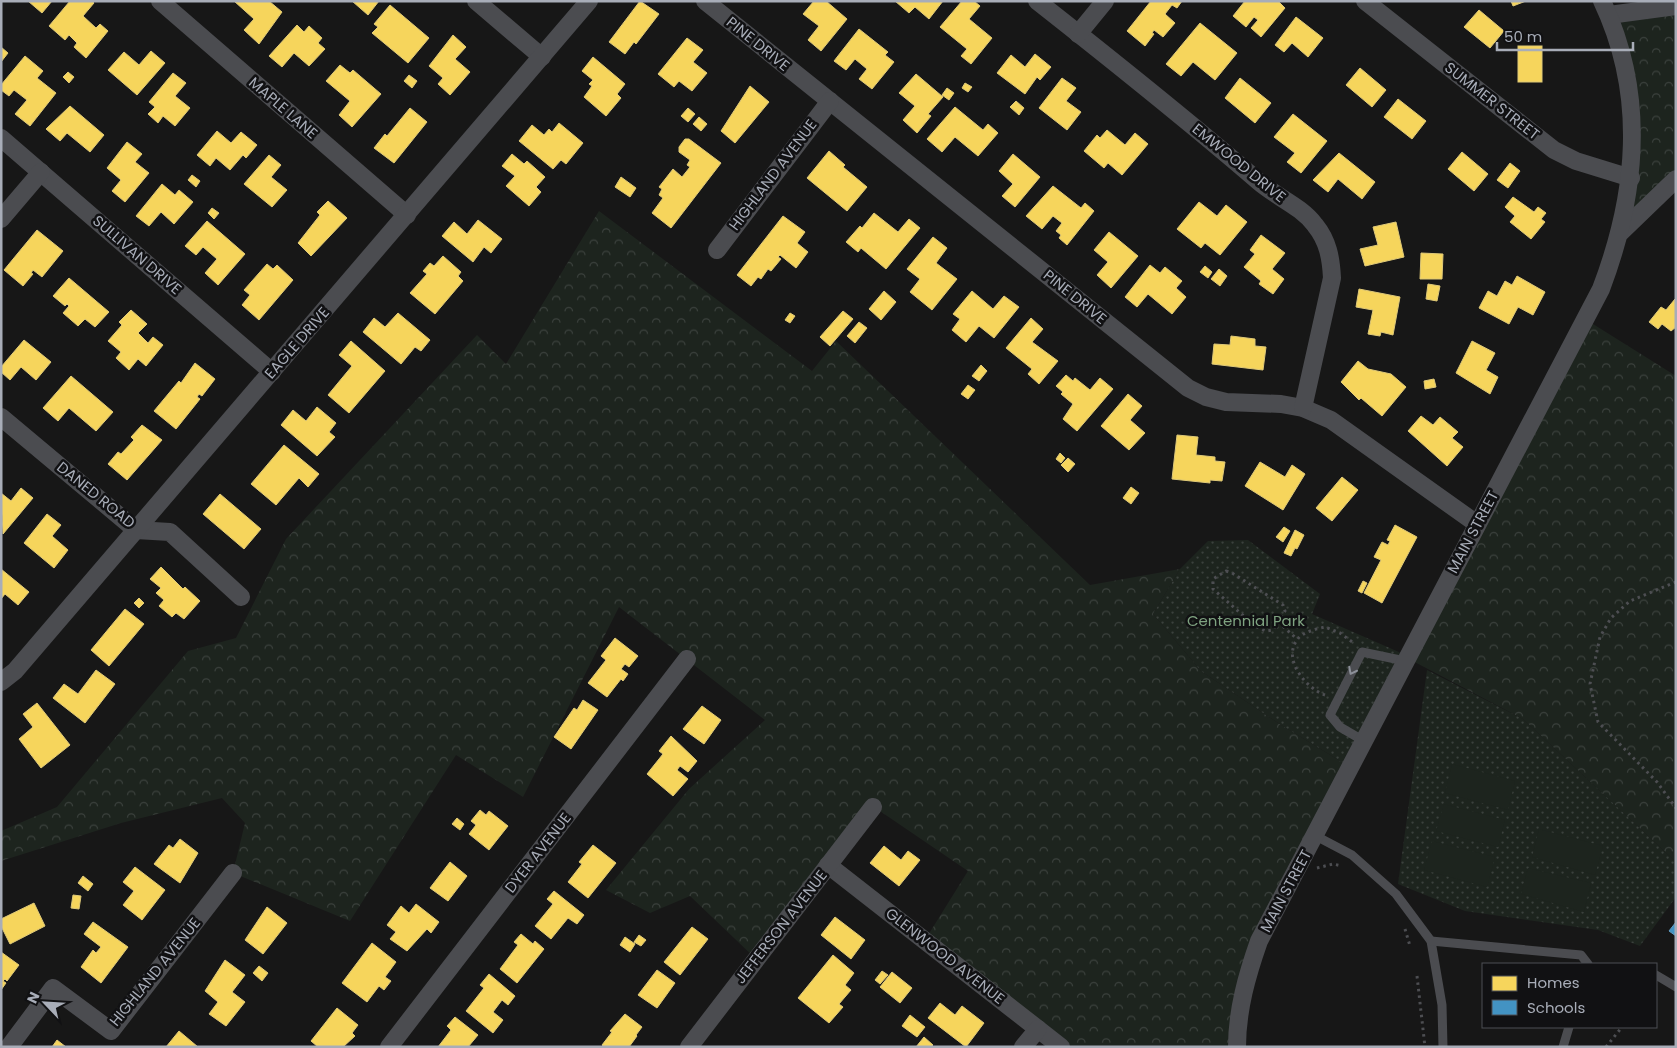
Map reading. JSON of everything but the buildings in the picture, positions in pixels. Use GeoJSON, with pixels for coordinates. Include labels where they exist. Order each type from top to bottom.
{"type":"FeatureCollection","features":[{"type":"Feature","properties":{"kind":"street","name":"MAPLE LANE"},"geometry":{"type":"LineString","coordinates":[[160,1],[407,214]]}},
{"type":"Feature","properties":{"kind":"street"},"geometry":{"type":"LineString","coordinates":[[476,1],[542,57]]}},
{"type":"Feature","properties":{"kind":"street","name":"EAGLE DRIVE"},"geometry":{"type":"LineString","coordinates":[[1,682],[15,671],[589,1]]}},
{"type":"Feature","properties":{"kind":"street","name":"PINE DRIVE"},"geometry":{"type":"LineString","coordinates":[[705,1],[1188,388],[1206,397],[1226,402],[1280,404],[1303,408],[1331,420],[1477,524]]}},
{"type":"Feature","properties":{"kind":"street","name":"EMWOOD DRIVE"},"geometry":{"type":"LineString","coordinates":[[1037,1],[1185,118],[1270,191],[1305,214],[1315,224],[1325,241],[1331,259],[1332,278],[1303,408]]}},
{"type":"Feature","properties":{"kind":"street"},"geometry":{"type":"LineString","coordinates":[[1078,34],[1105,1]]}},
{"type":"Feature","properties":{"kind":"street","name":"SUMMER STREET"},"geometry":{"type":"LineString","coordinates":[[1365,1],[1554,150],[1576,161],[1631,178]]}},
{"type":"Feature","properties":{"kind":"street"},"geometry":{"type":"LineString","coordinates":[[1605,8],[1676,6]]}},
{"type":"Feature","properties":{"kind":"street","name":"MAIN STREET"},"geometry":{"type":"LineString","coordinates":[[1237,1047],[1241,1003],[1248,971],[1259,941],[1600,289],[1620,232],[1631,178],[1631,114],[1628,84],[1618,41],[1605,8]]}},
{"type":"Feature","properties":{"kind":"street","name":"HIGHLAND AVENUE"},"geometry":{"type":"LineString","coordinates":[[717,250],[830,101]]}},
{"type":"Feature","properties":{"kind":"street","name":"SULLIVAN DRIVE"},"geometry":{"type":"LineString","coordinates":[[1,138],[272,372]]}},
{"type":"Feature","properties":{"kind":"street"},"geometry":{"type":"LineString","coordinates":[[1,219],[41,172]]}},
{"type":"Feature","properties":{"kind":"street"},"geometry":{"type":"LineString","coordinates":[[1620,232],[1676,179]]}},
{"type":"Feature","properties":{"kind":"street","name":"DANED ROAD"},"geometry":{"type":"LineString","coordinates":[[1,417],[136,530],[170,532],[240,597]]}},
{"type":"Feature","properties":{"kind":"street","name":"DYER AVENUE"},"geometry":{"type":"LineString","coordinates":[[389,1047],[687,659]]}},
{"type":"Feature","properties":{"kind":"street","name":"JEFFERSON AVENUE"},"geometry":{"type":"LineString","coordinates":[[689,1047],[873,807]]}},
{"type":"Feature","properties":{"kind":"street","name":"GLENWOOD AVENUE"},"geometry":{"type":"LineString","coordinates":[[828,865],[1061,1047]]}},
{"type":"Feature","properties":{"kind":"street","name":"HIGHLAND AVENUE"},"geometry":{"type":"LineString","coordinates":[[9,1047],[53,988],[111,1031],[233,873]]}},
{"type":"Feature","properties":{"kind":"street"},"geometry":{"type":"LineString","coordinates":[[1024,1047],[1038,1029]]}},
{"type":"Feature","properties":{"kind":"lane"},"geometry":{"type":"LineString","coordinates":[[1364,741],[1340,727],[1330,715],[1362,652],[1405,661]]}},
{"type":"Feature","properties":{"kind":"lane"},"geometry":{"type":"LineString","coordinates":[[1314,835],[1352,855],[1396,894],[1431,941],[1442,1005],[1443,1047]]}},
{"type":"Feature","properties":{"kind":"lane"},"geometry":{"type":"LineString","coordinates":[[1431,941],[1581,954],[1590,963]]}},
{"type":"Feature","properties":{"kind":"lane"},"geometry":{"type":"LineString","coordinates":[[1657,976],[1676,987]]}},
{"type":"Feature","properties":{"kind":"lane"},"geometry":{"type":"LineString","coordinates":[[1563,1047],[1569,1028]]}},
{"type":"Feature","properties":{"kind":"path"},"geometry":{"type":"LineString","coordinates":[[1229,572],[1283,605],[1286,612],[1278,622],[1270,631],[1255,626],[1215,591],[1212,586],[1213,579],[1220,573],[1229,572]]}},
{"type":"Feature","properties":{"kind":"path"},"geometry":{"type":"LineString","coordinates":[[1676,582],[1630,601],[1611,618],[1600,637],[1590,684],[1598,722],[1657,782],[1676,808]]}},
{"type":"Feature","properties":{"kind":"path"},"geometry":{"type":"LineString","coordinates":[[1278,622],[1297,639]]}},
{"type":"Feature","properties":{"kind":"path"},"geometry":{"type":"LineString","coordinates":[[1338,699],[1312,690],[1305,682],[1294,656],[1297,639],[1325,627],[1347,637],[1362,652]]}},
{"type":"Feature","properties":{"kind":"path"},"geometry":{"type":"LineString","coordinates":[[1313,870],[1332,864],[1343,866],[1350,871]]}},
{"type":"Feature","properties":{"kind":"path"},"geometry":{"type":"LineString","coordinates":[[1404,924],[1410,946]]}},
{"type":"Feature","properties":{"kind":"path"},"geometry":{"type":"LineString","coordinates":[[1417,976],[1425,1047]]}},
{"type":"Feature","properties":{"kind":"path"},"geometry":{"type":"LineString","coordinates":[[1606,1047],[1621,1028]]}},
{"type":"Feature","properties":{"kind":"green space"},"geometry":{"type":"Polygon","coordinates":[[[1676,6],[1676,179],[1620,233],[1632,151],[1609,15],[1676,6]]]}},
{"type":"Feature","properties":{"kind":"green space"},"geometry":{"type":"Polygon","coordinates":[[[599,211],[812,371],[836,341],[1090,585],[1180,569],[1153,614],[1201,671],[1278,723],[1350,767],[1259,941],[1237,1047],[1061,1047],[925,940],[968,871],[874,807],[756,959],[690,896],[650,913],[606,890],[689,789],[765,720],[619,607],[523,797],[456,755],[350,921],[233,873],[245,823],[222,798],[121,823],[1,861],[1,831],[57,807],[188,651],[236,638],[286,539],[477,335],[506,364],[599,211]]]}},
{"type":"Feature","properties":{"kind":"green space"},"geometry":{"type":"Polygon","coordinates":[[[1585,319],[1676,376],[1676,862],[1523,719],[1407,658],[1585,319]]]}},
{"type":"Feature","properties":{"kind":"green space","name":"Centennial Park"},"geometry":{"type":"Polygon","coordinates":[[[1248,540],[1320,594],[1312,614],[1408,656],[1350,767],[1278,723],[1201,671],[1153,614],[1180,569],[1208,541],[1248,540]]]}},
{"type":"Feature","properties":{"kind":"green space"},"geometry":{"type":"Polygon","coordinates":[[[1427,670],[1523,719],[1676,862],[1676,897],[1640,946],[1598,930],[1465,911],[1398,884],[1427,670]]]}},
{"type":"Feature","properties":{"kind":"green space"},"geometry":{"type":"Polygon","coordinates":[[[1452,764],[1515,781],[1508,810],[1445,793],[1452,764]]]}},
{"type":"Feature","properties":{"kind":"green space"},"geometry":{"type":"Polygon","coordinates":[[[1444,804],[1505,820],[1498,847],[1436,831],[1444,804]]]}},
{"type":"Feature","properties":{"kind":"green space"},"geometry":{"type":"Polygon","coordinates":[[[1539,829],[1603,846],[1595,875],[1532,857],[1539,829]]]}},
{"type":"Feature","properties":{"kind":"green space"},"geometry":{"type":"Polygon","coordinates":[[[1432,841],[1495,857],[1487,887],[1424,870],[1432,841]]]}},
{"type":"Feature","properties":{"kind":"green space"},"geometry":{"type":"Polygon","coordinates":[[[1528,868],[1591,883],[1584,912],[1521,894],[1528,868]]]}}]}
